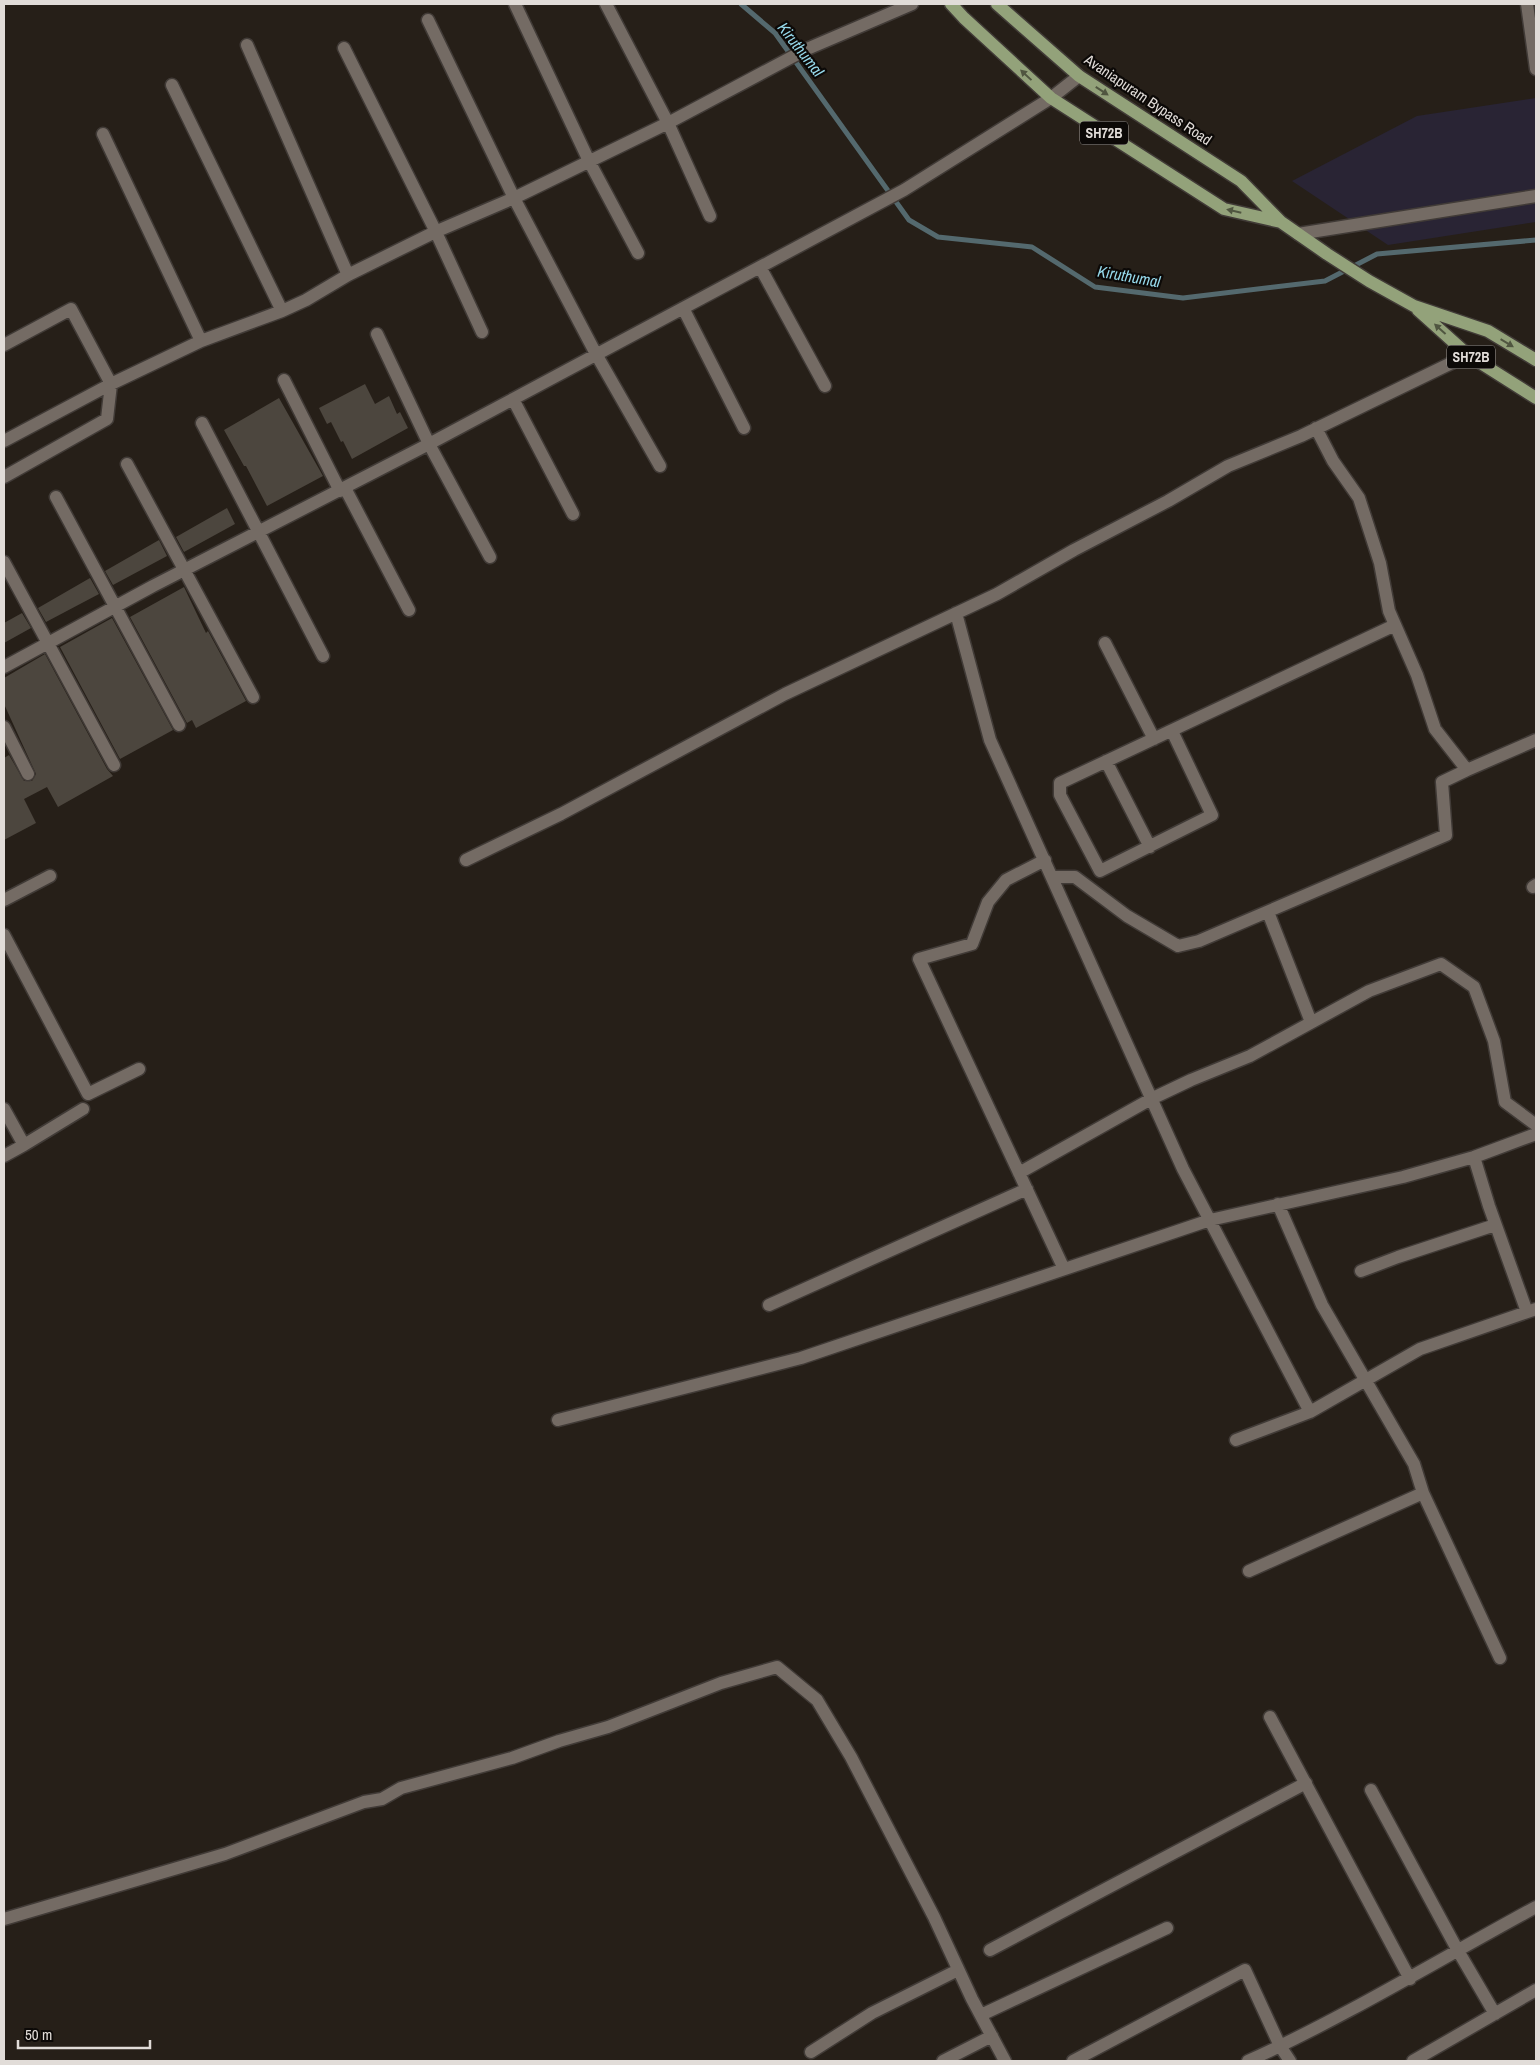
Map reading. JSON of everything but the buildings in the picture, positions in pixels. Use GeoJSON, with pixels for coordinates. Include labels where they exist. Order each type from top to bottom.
{"type":"FeatureCollection","features":[{"type":"Feature","properties":{"kind":"main road","name":"Avaniapuram Bypass Road"},"geometry":{"type":"LineString","coordinates":[[951,4],[1051,98],[1224,209],[1281,222]]}},
{"type":"Feature","properties":{"kind":"main road","name":"Avaniapuram Bypass Road"},"geometry":{"type":"LineString","coordinates":[[998,4],[1079,76],[1240,181],[1281,222],[1327,254],[1369,281],[1414,306],[1488,331],[1536,360]]}},
{"type":"Feature","properties":{"kind":"main road","name":"Avaniapuram Bypass Road"},"geometry":{"type":"LineString","coordinates":[[1414,306],[1468,355],[1536,398]]}},
{"type":"Feature","properties":{"kind":"street"},"geometry":{"type":"LineString","coordinates":[[515,4],[589,161],[638,254]]}},
{"type":"Feature","properties":{"kind":"street"},"geometry":{"type":"LineString","coordinates":[[606,4],[668,123],[710,216]]}},
{"type":"Feature","properties":{"kind":"street"},"geometry":{"type":"LineString","coordinates":[[4,441],[201,340],[282,311],[306,300],[348,275],[435,232],[514,198],[668,123],[770,68],[912,4]]}},
{"type":"Feature","properties":{"kind":"street"},"geometry":{"type":"LineString","coordinates":[[1527,4],[1536,69]]}},
{"type":"Feature","properties":{"kind":"street"},"geometry":{"type":"LineString","coordinates":[[428,20],[514,198],[596,354],[660,466]]}},
{"type":"Feature","properties":{"kind":"street"},"geometry":{"type":"LineString","coordinates":[[248,45],[348,275]]}},
{"type":"Feature","properties":{"kind":"street"},"geometry":{"type":"LineString","coordinates":[[344,48],[482,332]]}},
{"type":"Feature","properties":{"kind":"street"},"geometry":{"type":"LineString","coordinates":[[4,667],[184,570],[429,444],[904,190],[1051,98],[1079,76]]}},
{"type":"Feature","properties":{"kind":"street"},"geometry":{"type":"LineString","coordinates":[[172,84],[282,311]]}},
{"type":"Feature","properties":{"kind":"street"},"geometry":{"type":"LineString","coordinates":[[103,134],[201,340]]}},
{"type":"Feature","properties":{"kind":"street"},"geometry":{"type":"LineString","coordinates":[[1298,234],[1536,196]]}},
{"type":"Feature","properties":{"kind":"street"},"geometry":{"type":"LineString","coordinates":[[760,267],[825,386]]}},
{"type":"Feature","properties":{"kind":"street"},"geometry":{"type":"LineString","coordinates":[[682,308],[744,428]]}},
{"type":"Feature","properties":{"kind":"street"},"geometry":{"type":"LineString","coordinates":[[4,345],[71,309],[112,384],[107,419],[4,477]]}},
{"type":"Feature","properties":{"kind":"street"},"geometry":{"type":"LineString","coordinates":[[377,334],[429,444],[490,557]]}},
{"type":"Feature","properties":{"kind":"street"},"geometry":{"type":"LineString","coordinates":[[466,860],[561,814],[785,694],[997,594],[1074,550],[1168,501],[1228,466],[1316,428],[1468,355]]}},
{"type":"Feature","properties":{"kind":"street"},"geometry":{"type":"LineString","coordinates":[[284,380],[409,610]]}},
{"type":"Feature","properties":{"kind":"street"},"geometry":{"type":"LineString","coordinates":[[513,399],[573,514]]}},
{"type":"Feature","properties":{"kind":"street"},"geometry":{"type":"LineString","coordinates":[[202,424],[323,656]]}},
{"type":"Feature","properties":{"kind":"street"},"geometry":{"type":"LineString","coordinates":[[1316,428],[1333,460],[1359,498],[1380,563],[1388,611],[1416,675],[1435,729],[1467,770]]}},
{"type":"Feature","properties":{"kind":"street"},"geometry":{"type":"LineString","coordinates":[[127,464],[253,696]]}},
{"type":"Feature","properties":{"kind":"street"},"geometry":{"type":"LineString","coordinates":[[56,497],[179,725]]}},
{"type":"Feature","properties":{"kind":"street"},"geometry":{"type":"LineString","coordinates":[[4,562],[114,765]]}},
{"type":"Feature","properties":{"kind":"street"},"geometry":{"type":"LineString","coordinates":[[956,613],[990,740],[1183,1169],[1310,1412]]}},
{"type":"Feature","properties":{"kind":"street"},"geometry":{"type":"LineString","coordinates":[[1172,731],[1212,815],[1100,871],[1060,795],[1060,783],[1395,625]]}},
{"type":"Feature","properties":{"kind":"street"},"geometry":{"type":"LineString","coordinates":[[1105,643],[1154,739]]}},
{"type":"Feature","properties":{"kind":"street"},"geometry":{"type":"LineString","coordinates":[[4,727],[28,774]]}},
{"type":"Feature","properties":{"kind":"street"},"geometry":{"type":"LineString","coordinates":[[1052,877],[1075,877],[1127,916],[1178,946],[1199,941],[1446,835],[1442,782],[1536,740]]}},
{"type":"Feature","properties":{"kind":"street"},"geometry":{"type":"LineString","coordinates":[[1106,761],[1150,846]]}},
{"type":"Feature","properties":{"kind":"street"},"geometry":{"type":"LineString","coordinates":[[1045,860],[1006,880],[988,902],[972,944],[919,959],[1064,1269]]}},
{"type":"Feature","properties":{"kind":"street"},"geometry":{"type":"LineString","coordinates":[[4,900],[50,876]]}},
{"type":"Feature","properties":{"kind":"street"},"geometry":{"type":"LineString","coordinates":[[1268,912],[1311,1022]]}},
{"type":"Feature","properties":{"kind":"street"},"geometry":{"type":"LineString","coordinates":[[4,935],[88,1094],[139,1069]]}},
{"type":"Feature","properties":{"kind":"street"},"geometry":{"type":"LineString","coordinates":[[1019,1173],[1151,1099],[1250,1056],[1368,991],[1441,964],[1474,986],[1494,1041],[1506,1102],[1536,1125]]}},
{"type":"Feature","properties":{"kind":"street"},"geometry":{"type":"LineString","coordinates":[[4,1109],[24,1145]]}},
{"type":"Feature","properties":{"kind":"street"},"geometry":{"type":"LineString","coordinates":[[4,1156],[83,1109]]}},
{"type":"Feature","properties":{"kind":"street"},"geometry":{"type":"LineString","coordinates":[[558,1420],[801,1358],[1210,1220],[1403,1177],[1474,1157],[1536,1134]]}},
{"type":"Feature","properties":{"kind":"street"},"geometry":{"type":"LineString","coordinates":[[1236,1440],[1310,1412],[1420,1349],[1532,1311],[1496,1225],[1474,1157]]}},
{"type":"Feature","properties":{"kind":"street"},"geometry":{"type":"LineString","coordinates":[[769,1305],[1027,1189]]}},
{"type":"Feature","properties":{"kind":"street"},"geometry":{"type":"LineString","coordinates":[[1278,1204],[1322,1304],[1414,1464],[1423,1493],[1500,1658]]}},
{"type":"Feature","properties":{"kind":"street"},"geometry":{"type":"LineString","coordinates":[[1361,1271],[1398,1256],[1496,1225]]}},
{"type":"Feature","properties":{"kind":"street"},"geometry":{"type":"LineString","coordinates":[[1249,1571],[1423,1493]]}},
{"type":"Feature","properties":{"kind":"street"},"geometry":{"type":"LineString","coordinates":[[4,1919],[225,1854],[364,1802],[382,1799],[401,1788],[512,1758],[559,1741],[608,1727],[721,1683],[777,1667],[817,1700],[850,1757],[934,1917],[958,1970],[1006,2061]]}},
{"type":"Feature","properties":{"kind":"street"},"geometry":{"type":"LineString","coordinates":[[1270,1717],[1410,1978]]}},
{"type":"Feature","properties":{"kind":"street"},"geometry":{"type":"LineString","coordinates":[[990,1950],[1306,1783]]}},
{"type":"Feature","properties":{"kind":"street"},"geometry":{"type":"LineString","coordinates":[[1371,1790],[1495,2014]]}},
{"type":"Feature","properties":{"kind":"street"},"geometry":{"type":"LineString","coordinates":[[1248,2061],[1410,1978],[1458,1949],[1536,1907]]}},
{"type":"Feature","properties":{"kind":"street"},"geometry":{"type":"LineString","coordinates":[[981,2015],[1166,1928]]}},
{"type":"Feature","properties":{"kind":"street"},"geometry":{"type":"LineString","coordinates":[[811,2052],[872,2013],[958,1970]]}},
{"type":"Feature","properties":{"kind":"street"},"geometry":{"type":"LineString","coordinates":[[1073,2061],[1245,1970],[1280,2046],[1290,2061]]}},
{"type":"Feature","properties":{"kind":"street"},"geometry":{"type":"LineString","coordinates":[[1413,2061],[1536,1990]]}},
{"type":"Feature","properties":{"kind":"street"},"geometry":{"type":"LineString","coordinates":[[942,2061],[992,2036]]}},
{"type":"Feature","properties":{"kind":"shaded area"},"geometry":{"type":"Polygon","coordinates":[[[1536,98],[1536,222],[1388,245],[1292,181],[1417,116],[1536,98]]]}},
{"type":"Feature","properties":{"kind":"waterway","name":"Kiruthumal"},"geometry":{"type":"LineString","coordinates":[[741,4],[775,33],[909,220],[938,237],[1032,247],[1095,287],[1183,298],[1325,281],[1377,254],[1536,240]]}}]}
